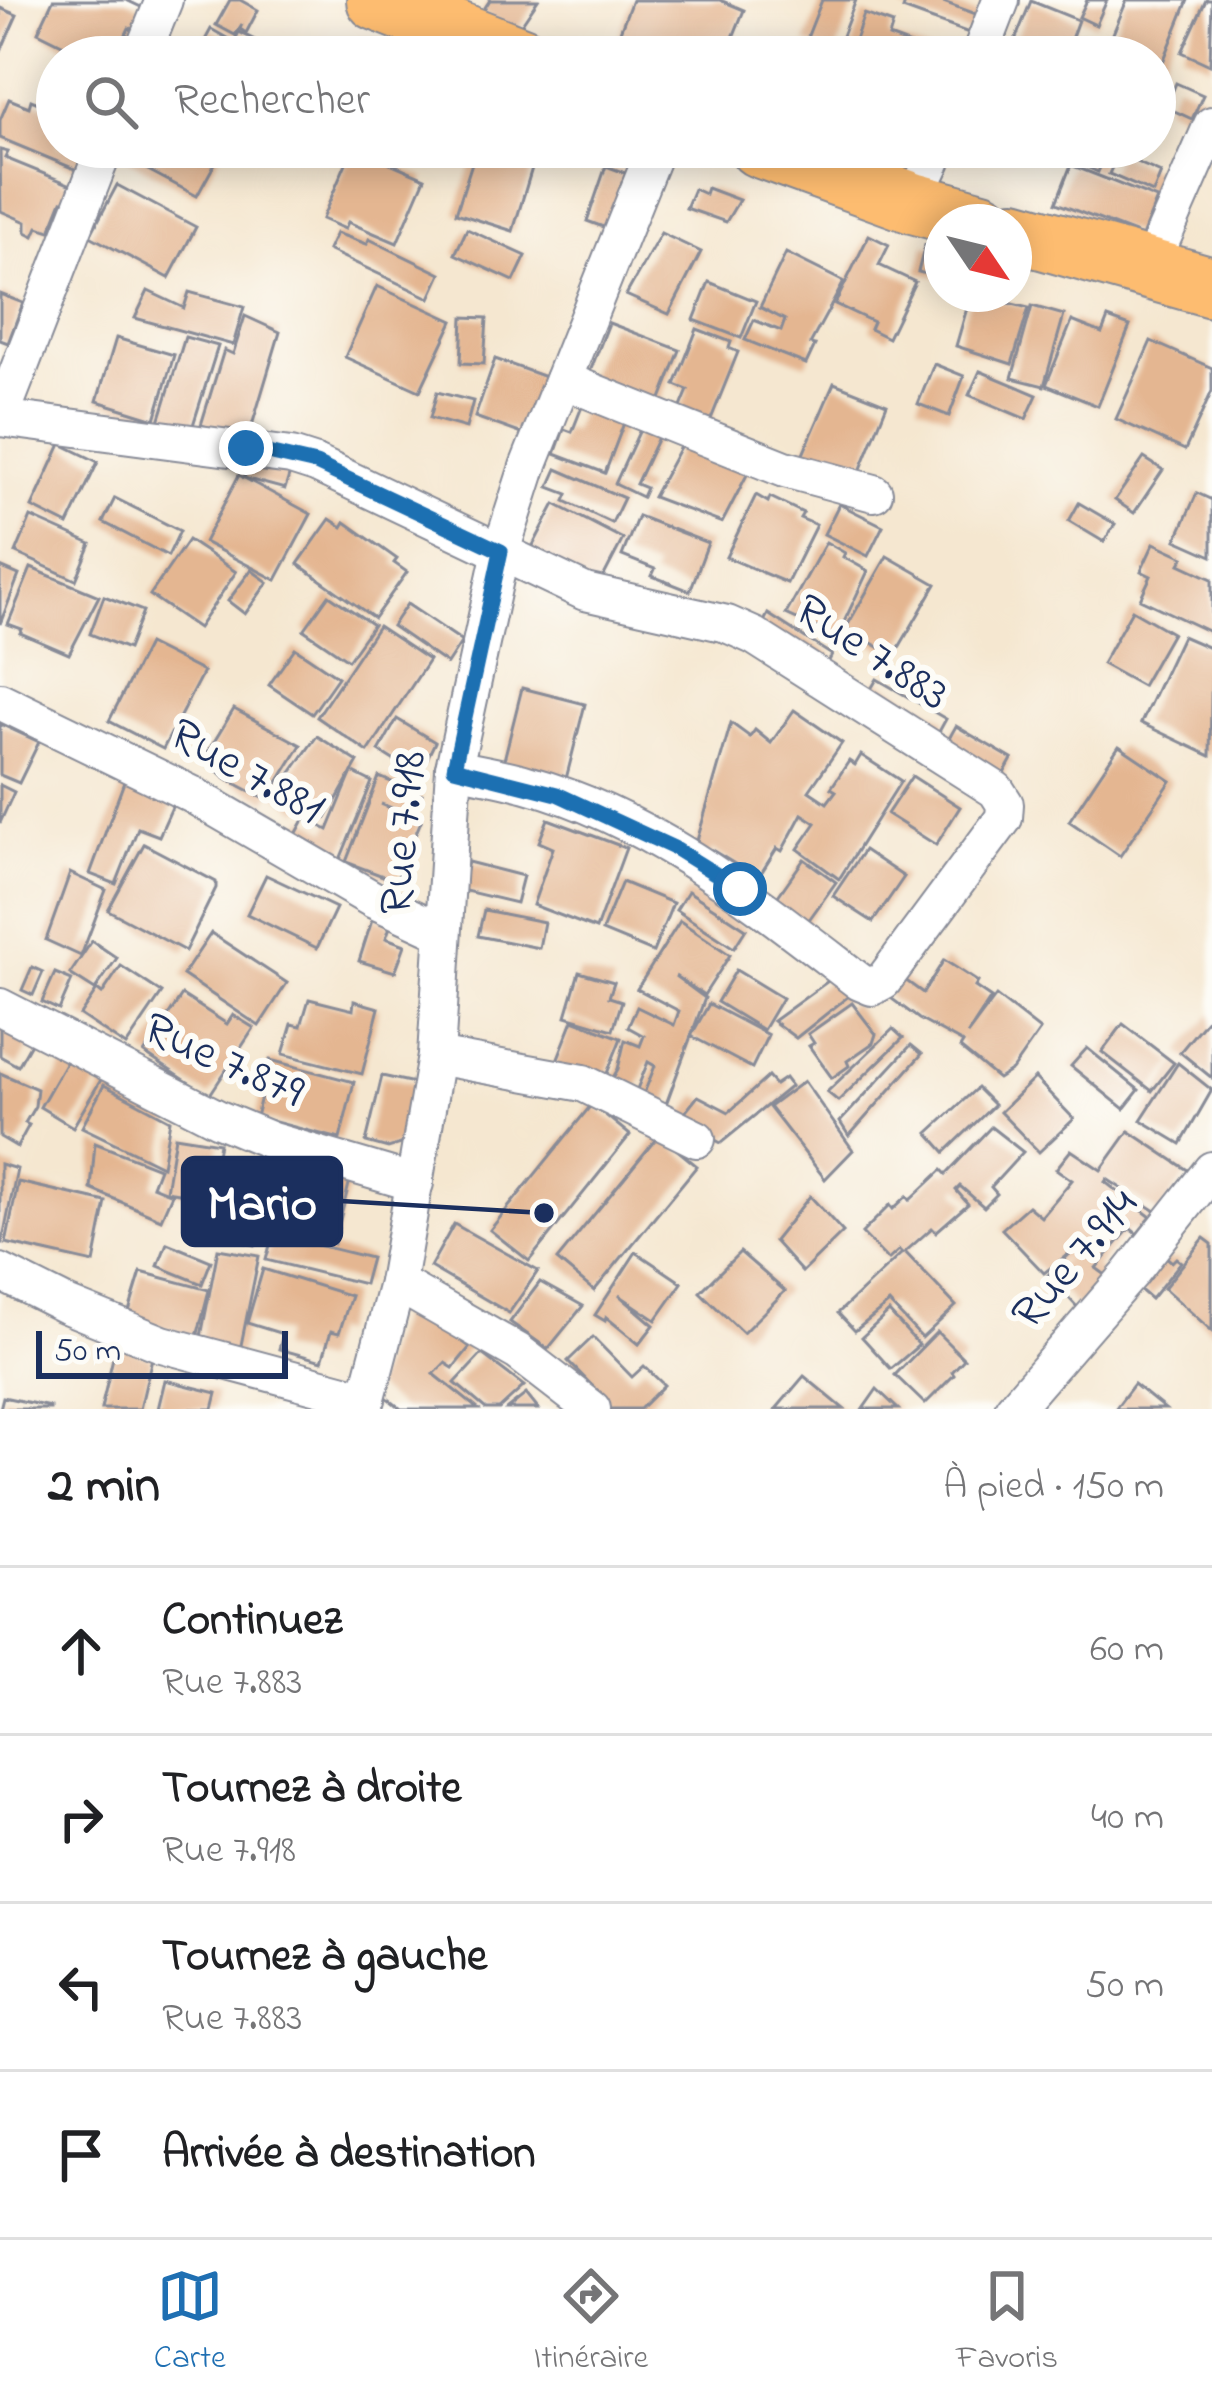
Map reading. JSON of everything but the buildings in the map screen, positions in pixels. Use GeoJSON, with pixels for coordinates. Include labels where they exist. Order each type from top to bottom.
{"type":"FeatureCollection","features":[{"type":"Feature","properties":{"kind":"main road"},"geometry":{"type":"LineString","coordinates":[[377,0],[467,36]]}},
{"type":"Feature","properties":{"kind":"main road"},"geometry":{"type":"LineString","coordinates":[[817,168],[924,206]]}},
{"type":"Feature","properties":{"kind":"main road"},"geometry":{"type":"LineString","coordinates":[[1032,236],[1212,287]]}},
{"type":"Feature","properties":{"kind":"street"},"geometry":{"type":"LineString","coordinates":[[149,36],[164,0]]}},
{"type":"Feature","properties":{"kind":"street"},"geometry":{"type":"LineString","coordinates":[[987,36],[1001,0]]}},
{"type":"Feature","properties":{"kind":"street"},"geometry":{"type":"LineString","coordinates":[[1149,268],[1212,124]]}},
{"type":"Feature","properties":{"kind":"street"},"geometry":{"type":"LineString","coordinates":[[0,418],[96,168]]}},
{"type":"Feature","properties":{"kind":"street","name":"Rue 7.918"},"geometry":{"type":"LineString","coordinates":[[366,1404],[397,1282],[436,1056],[454,768],[501,551],[528,467],[648,168]]}},
{"type":"Feature","properties":{"kind":"street"},"geometry":{"type":"LineString","coordinates":[[914,203],[929,168]]}},
{"type":"Feature","properties":{"kind":"street"},"geometry":{"type":"LineString","coordinates":[[563,380],[785,469],[874,493]]}},
{"type":"Feature","properties":{"kind":"street","name":"Rue 7.883"},"geometry":{"type":"LineString","coordinates":[[0,418],[291,456],[585,592],[727,624],[754,636],[996,790],[1005,804],[1004,818],[884,980],[872,987],[740,889],[674,848],[557,794],[454,768]]}},
{"type":"Feature","properties":{"kind":"street","name":"Rue 7.881"},"geometry":{"type":"LineString","coordinates":[[0,701],[191,794],[374,900],[443,932]]}},
{"type":"Feature","properties":{"kind":"street","name":"Rue 7.879"},"geometry":{"type":"LineString","coordinates":[[0,1007],[272,1142],[415,1183]]}},
{"type":"Feature","properties":{"kind":"street"},"geometry":{"type":"LineString","coordinates":[[436,1056],[583,1083],[697,1139]]}},
{"type":"Feature","properties":{"kind":"street","name":"Rue 7.914"},"geometry":{"type":"LineString","coordinates":[[1034,1402],[1212,1170]]}},
{"type":"Feature","properties":{"kind":"street"},"geometry":{"type":"LineString","coordinates":[[0,1273],[162,1344],[366,1404]]}},
{"type":"Feature","properties":{"kind":"street"},"geometry":{"type":"LineString","coordinates":[[397,1282],[518,1352],[592,1409]]}},
{"type":"Feature","properties":{"kind":"place","name":"Mario"},"geometry":{"type":"Point","coordinates":[544,1213]}},
{"type":"Feature","properties":{"kind":"route"},"geometry":{"type":"LineString","coordinates":[[246,448],[316,464],[501,551],[454,768],[557,794],[674,848],[740,889]]}}]}
